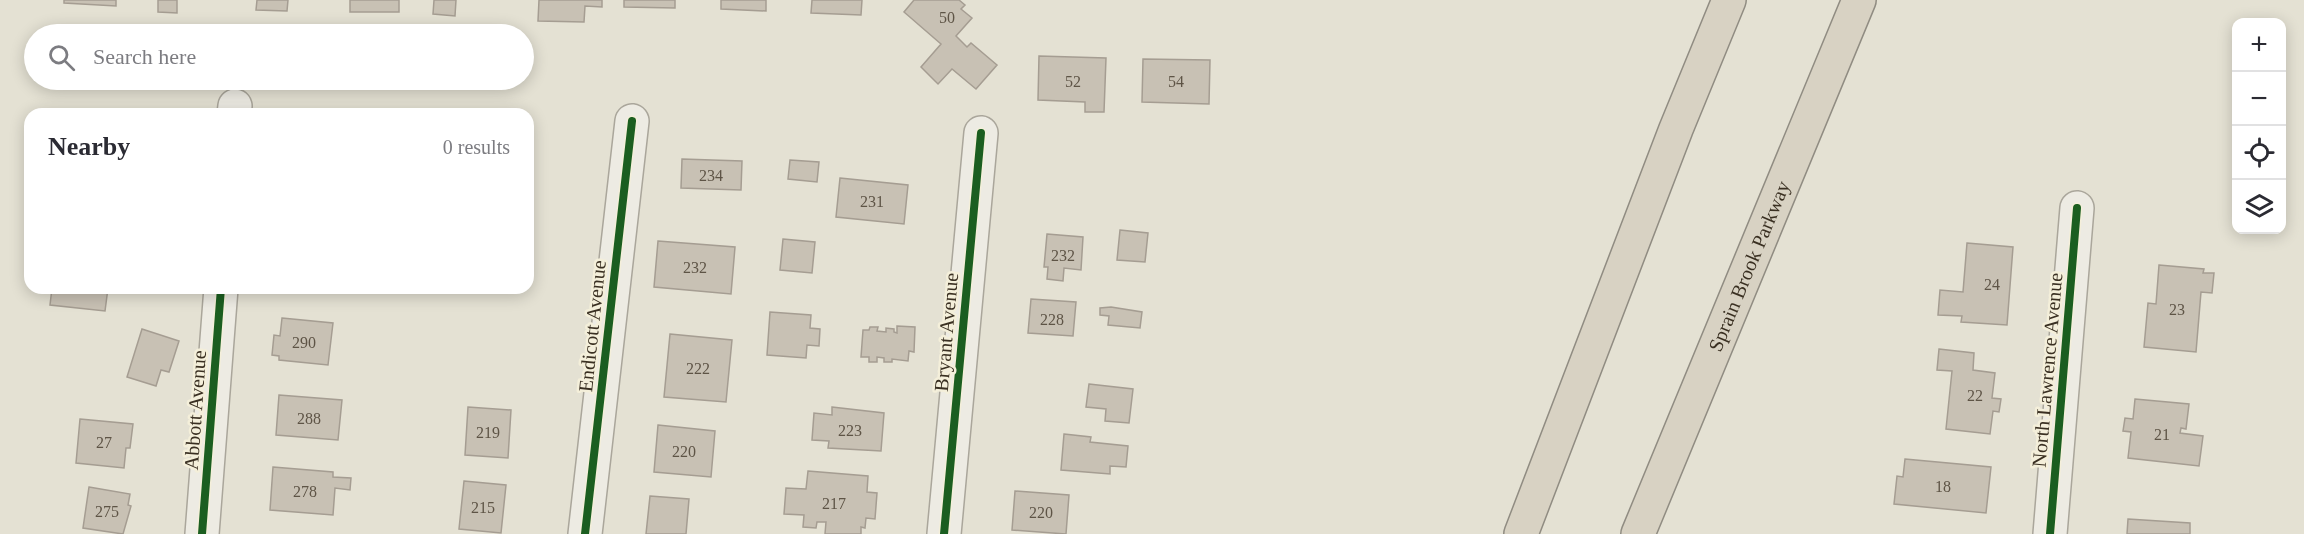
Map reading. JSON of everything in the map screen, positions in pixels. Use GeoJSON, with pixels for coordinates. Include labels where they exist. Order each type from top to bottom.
{"type":"FeatureCollection","features":[{"type":"Feature","properties":{"kind":"highway"},"geometry":{"type":"LineString","coordinates":[[1521,534],[1676,129],[1729,0]]}},
{"type":"Feature","properties":{"kind":"highway","name":"Sprain Brook Parkway"},"geometry":{"type":"LineString","coordinates":[[1638,534],[1859,0]]}},
{"type":"Feature","properties":{"kind":"street","name":"Endicott Avenue"},"geometry":{"type":"LineString","coordinates":[[585,534],[632,121]]}},
{"type":"Feature","properties":{"kind":"street","name":"Bryant Avenue"},"geometry":{"type":"LineString","coordinates":[[944,534],[981,133]]}},
{"type":"Feature","properties":{"kind":"street","name":"North Lawrence Avenue"},"geometry":{"type":"LineString","coordinates":[[2050,534],[2077,208]]}},
{"type":"Feature","properties":{"kind":"street","name":"Abbott Avenue"},"geometry":{"type":"LineString","coordinates":[[202,534],[221,294]]}},
{"type":"Feature","properties":{"kind":"building"},"geometry":{"type":"Polygon","coordinates":[[[64,0],[116,0],[116,6],[64,3],[64,0]]]}},
{"type":"Feature","properties":{"kind":"building"},"geometry":{"type":"Polygon","coordinates":[[[158,0],[177,0],[177,13],[158,12],[158,0]]]}},
{"type":"Feature","properties":{"kind":"building"},"geometry":{"type":"Polygon","coordinates":[[[257,0],[288,0],[287,11],[256,10],[257,0]]]}},
{"type":"Feature","properties":{"kind":"building"},"geometry":{"type":"Polygon","coordinates":[[[350,0],[399,0],[399,12],[350,12],[350,0]]]}},
{"type":"Feature","properties":{"kind":"building"},"geometry":{"type":"Polygon","coordinates":[[[434,0],[456,0],[455,16],[433,14],[434,0]]]}},
{"type":"Feature","properties":{"kind":"building"},"geometry":{"type":"Polygon","coordinates":[[[539,0],[602,0],[602,7],[585,6],[584,22],[538,21],[539,0]]]}},
{"type":"Feature","properties":{"kind":"building"},"geometry":{"type":"Polygon","coordinates":[[[624,0],[675,0],[675,8],[624,7],[624,0]]]}},
{"type":"Feature","properties":{"kind":"building"},"geometry":{"type":"Polygon","coordinates":[[[721,0],[766,0],[766,11],[721,9],[721,0]]]}},
{"type":"Feature","properties":{"kind":"building"},"geometry":{"type":"Polygon","coordinates":[[[812,0],[862,0],[861,15],[811,13],[812,0]]]}},
{"type":"Feature","properties":{"kind":"building"},"geometry":{"type":"Polygon","coordinates":[[[914,0],[959,0],[965,5],[961,9],[972,18],[956,36],[967,47],[971,43],[997,65],[976,89],[952,69],[938,84],[921,67],[941,44],[904,12],[914,0]]]}},
{"type":"Feature","properties":{"kind":"building"},"geometry":{"type":"Polygon","coordinates":[[[1039,56],[1106,58],[1104,112],[1085,112],[1085,102],[1038,100],[1039,56]]]}},
{"type":"Feature","properties":{"kind":"building"},"geometry":{"type":"Polygon","coordinates":[[[1143,59],[1210,60],[1209,104],[1142,102],[1143,59]]]}},
{"type":"Feature","properties":{"kind":"building"},"geometry":{"type":"Polygon","coordinates":[[[682,159],[742,161],[741,190],[681,188],[682,159]]]}},
{"type":"Feature","properties":{"kind":"building"},"geometry":{"type":"Polygon","coordinates":[[[790,160],[819,162],[817,182],[788,179],[790,160]]]}},
{"type":"Feature","properties":{"kind":"building"},"geometry":{"type":"Polygon","coordinates":[[[840,178],[908,185],[904,224],[836,217],[840,178]]]}},
{"type":"Feature","properties":{"kind":"building"},"geometry":{"type":"Polygon","coordinates":[[[1120,230],[1148,233],[1145,262],[1117,260],[1120,230]]]}},
{"type":"Feature","properties":{"kind":"building"},"geometry":{"type":"Polygon","coordinates":[[[1047,234],[1083,237],[1081,270],[1064,268],[1063,281],[1047,279],[1048,267],[1044,267],[1047,234]]]}},
{"type":"Feature","properties":{"kind":"building"},"geometry":{"type":"Polygon","coordinates":[[[783,239],[815,242],[812,273],[780,270],[783,239]]]}},
{"type":"Feature","properties":{"kind":"building"},"geometry":{"type":"Polygon","coordinates":[[[658,241],[735,247],[731,294],[654,287],[658,241]]]}},
{"type":"Feature","properties":{"kind":"building"},"geometry":{"type":"Polygon","coordinates":[[[1967,243],[2013,247],[2007,325],[1961,322],[1962,316],[1938,315],[1940,290],[1963,292],[1967,243]]]}},
{"type":"Feature","properties":{"kind":"building"},"geometry":{"type":"Polygon","coordinates":[[[2159,265],[2204,269],[2203,273],[2214,273],[2212,293],[2201,292],[2196,352],[2144,347],[2148,303],[2156,304],[2159,265]]]}},
{"type":"Feature","properties":{"kind":"building"},"geometry":{"type":"Polygon","coordinates":[[[51,294],[107,294],[105,311],[50,305],[51,294]]]}},
{"type":"Feature","properties":{"kind":"building"},"geometry":{"type":"Polygon","coordinates":[[[1031,299],[1076,302],[1073,336],[1028,333],[1031,299]]]}},
{"type":"Feature","properties":{"kind":"building"},"geometry":{"type":"Polygon","coordinates":[[[1111,307],[1142,312],[1140,328],[1108,325],[1109,316],[1100,315],[1100,308],[1111,307]]]}},
{"type":"Feature","properties":{"kind":"building"},"geometry":{"type":"Polygon","coordinates":[[[770,312],[811,315],[810,328],[820,329],[819,346],[807,345],[806,358],[767,355],[770,312]]]}},
{"type":"Feature","properties":{"kind":"building"},"geometry":{"type":"Polygon","coordinates":[[[282,318],[333,323],[328,365],[279,360],[279,356],[272,355],[274,335],[280,336],[282,318]]]}},
{"type":"Feature","properties":{"kind":"building"},"geometry":{"type":"Polygon","coordinates":[[[897,326],[915,327],[914,352],[909,351],[908,361],[892,359],[892,362],[884,362],[884,358],[877,357],[877,362],[869,362],[869,357],[861,357],[863,330],[878,327],[877,331],[886,332],[886,328],[894,329],[897,333],[897,326]]]}},
{"type":"Feature","properties":{"kind":"building"},"geometry":{"type":"Polygon","coordinates":[[[142,329],[179,341],[169,372],[161,370],[156,386],[127,377],[142,329]]]}},
{"type":"Feature","properties":{"kind":"building"},"geometry":{"type":"Polygon","coordinates":[[[670,334],[732,340],[726,402],[664,397],[670,334]]]}},
{"type":"Feature","properties":{"kind":"building"},"geometry":{"type":"Polygon","coordinates":[[[1939,349],[1974,353],[1973,370],[1995,373],[1992,398],[2001,399],[1999,412],[1993,411],[1990,434],[1946,429],[1952,371],[1937,370],[1939,349]]]}},
{"type":"Feature","properties":{"kind":"building"},"geometry":{"type":"Polygon","coordinates":[[[1089,384],[1133,389],[1129,423],[1105,421],[1106,409],[1086,407],[1089,384]]]}},
{"type":"Feature","properties":{"kind":"building"},"geometry":{"type":"Polygon","coordinates":[[[279,395],[342,400],[338,440],[276,435],[279,395]]]}},
{"type":"Feature","properties":{"kind":"building"},"geometry":{"type":"Polygon","coordinates":[[[2135,399],[2189,404],[2186,429],[2181,428],[2180,433],[2203,436],[2199,466],[2128,458],[2131,432],[2123,431],[2125,418],[2133,419],[2135,399]]]}},
{"type":"Feature","properties":{"kind":"building"},"geometry":{"type":"Polygon","coordinates":[[[468,407],[511,410],[508,458],[465,455],[468,407]]]}},
{"type":"Feature","properties":{"kind":"building"},"geometry":{"type":"Polygon","coordinates":[[[832,407],[884,413],[881,451],[828,448],[829,441],[812,440],[814,413],[832,415],[832,407]]]}},
{"type":"Feature","properties":{"kind":"building"},"geometry":{"type":"Polygon","coordinates":[[[80,419],[133,424],[130,448],[126,448],[124,468],[76,463],[80,419]]]}},
{"type":"Feature","properties":{"kind":"building"},"geometry":{"type":"Polygon","coordinates":[[[658,425],[715,431],[711,477],[654,472],[658,425]]]}},
{"type":"Feature","properties":{"kind":"building"},"geometry":{"type":"Polygon","coordinates":[[[1064,434],[1091,437],[1090,442],[1128,446],[1126,467],[1110,466],[1110,474],[1061,470],[1064,434]]]}},
{"type":"Feature","properties":{"kind":"building"},"geometry":{"type":"Polygon","coordinates":[[[1905,459],[1991,467],[1986,513],[1894,504],[1897,476],[1903,477],[1905,459]]]}},
{"type":"Feature","properties":{"kind":"building"},"geometry":{"type":"Polygon","coordinates":[[[273,467],[333,472],[333,477],[351,478],[350,490],[335,488],[333,515],[270,510],[273,467]]]}},
{"type":"Feature","properties":{"kind":"building"},"geometry":{"type":"Polygon","coordinates":[[[808,471],[868,476],[867,492],[877,493],[875,519],[866,518],[865,528],[861,527],[861,534],[825,534],[826,522],[817,522],[816,528],[803,527],[804,515],[784,514],[786,488],[806,489],[808,471]]]}},
{"type":"Feature","properties":{"kind":"building"},"geometry":{"type":"Polygon","coordinates":[[[464,481],[506,485],[501,533],[459,529],[464,481]]]}},
{"type":"Feature","properties":{"kind":"building"},"geometry":{"type":"Polygon","coordinates":[[[89,487],[130,494],[128,505],[131,506],[123,534],[83,528],[89,487]]]}},
{"type":"Feature","properties":{"kind":"building"},"geometry":{"type":"Polygon","coordinates":[[[1015,491],[1069,495],[1066,534],[1012,530],[1015,491]]]}},
{"type":"Feature","properties":{"kind":"building"},"geometry":{"type":"Polygon","coordinates":[[[650,496],[689,499],[686,534],[646,534],[650,496]]]}},
{"type":"Feature","properties":{"kind":"building"},"geometry":{"type":"Polygon","coordinates":[[[2128,519],[2190,523],[2190,534],[2127,534],[2128,519]]]}},
{"type":"Feature","properties":{"kind":"cycle path"},"geometry":{"type":"LineString","coordinates":[[585,534],[632,121]]}},
{"type":"Feature","properties":{"kind":"cycle path"},"geometry":{"type":"LineString","coordinates":[[944,534],[981,133]]}},
{"type":"Feature","properties":{"kind":"cycle path"},"geometry":{"type":"LineString","coordinates":[[2050,534],[2077,208]]}},
{"type":"Feature","properties":{"kind":"cycle path"},"geometry":{"type":"LineString","coordinates":[[202,534],[221,294]]}}]}
